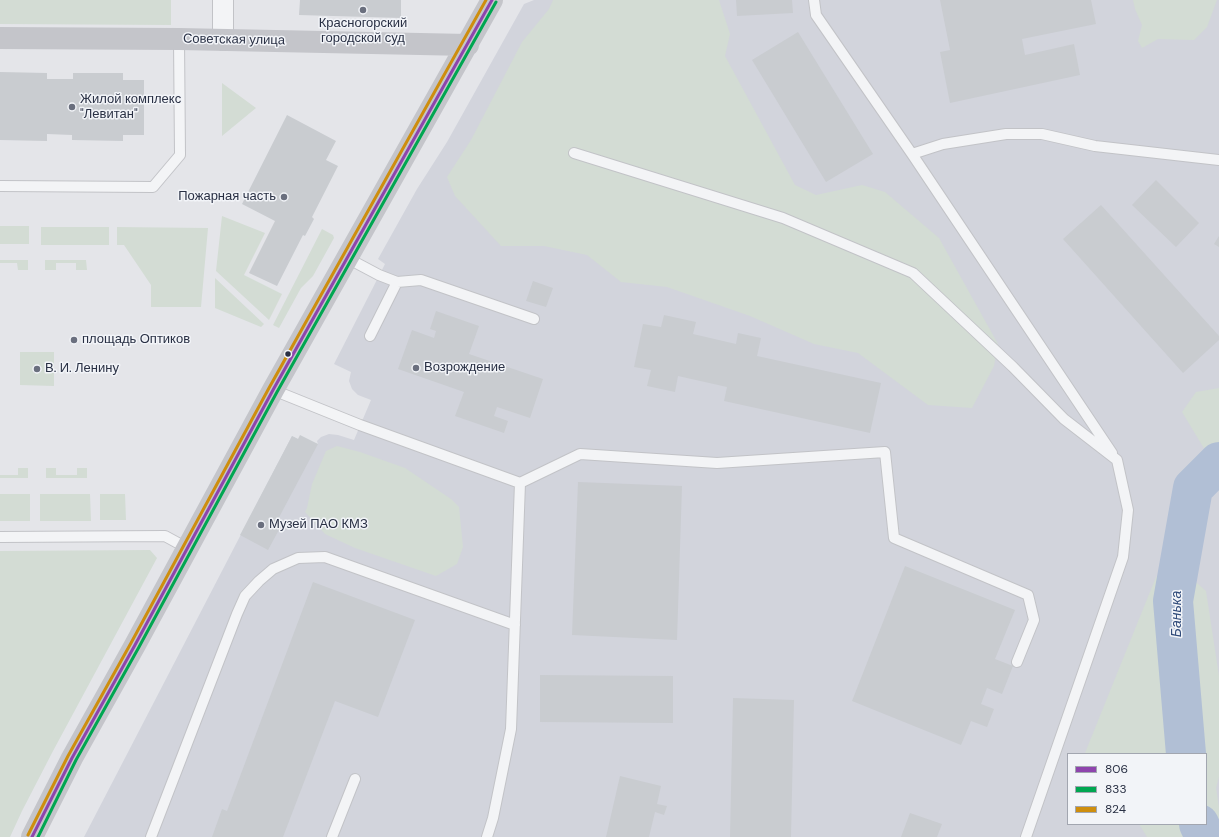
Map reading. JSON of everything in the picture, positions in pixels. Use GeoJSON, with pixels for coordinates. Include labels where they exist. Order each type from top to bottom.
{"type":"FeatureCollection","features":[{"type":"Feature","properties":{"kind":"main road"},"geometry":{"type":"LineString","coordinates":[[32,837],[72,758],[273,390],[492,0]]}},
{"type":"Feature","properties":{"kind":"main road","name":"Советская улица"},"geometry":{"type":"LineString","coordinates":[[0,38],[179,39],[468,45]]}},
{"type":"Feature","properties":{"kind":"street"},"geometry":{"type":"LineString","coordinates":[[223,0],[223,40]]}},
{"type":"Feature","properties":{"kind":"lane"},"geometry":{"type":"LineString","coordinates":[[814,0],[816,15],[912,154],[1117,460],[1128,510],[1122,557],[1026,837]]}},
{"type":"Feature","properties":{"kind":"lane"},"geometry":{"type":"LineString","coordinates":[[0,186],[153,187],[180,155],[179,39]]}},
{"type":"Feature","properties":{"kind":"lane"},"geometry":{"type":"LineString","coordinates":[[912,154],[943,144],[1006,134],[1042,134],[1096,146],[1219,160]]}},
{"type":"Feature","properties":{"kind":"lane"},"geometry":{"type":"LineString","coordinates":[[574,153],[783,218],[913,273],[1013,367],[1064,419],[1117,460]]}},
{"type":"Feature","properties":{"kind":"lane"},"geometry":{"type":"LineString","coordinates":[[347,258],[379,275],[397,282],[421,280],[534,319]]}},
{"type":"Feature","properties":{"kind":"lane"},"geometry":{"type":"LineString","coordinates":[[370,336],[397,282]]}},
{"type":"Feature","properties":{"kind":"lane"},"geometry":{"type":"LineString","coordinates":[[273,390],[360,425],[520,483],[580,454],[717,463],[885,452],[894,538],[1028,595],[1034,620],[1017,662]]}},
{"type":"Feature","properties":{"kind":"lane"},"geometry":{"type":"LineString","coordinates":[[487,837],[493,818],[511,729],[520,483]]}},
{"type":"Feature","properties":{"kind":"lane"},"geometry":{"type":"LineString","coordinates":[[0,537],[165,536],[187,548]]}},
{"type":"Feature","properties":{"kind":"lane"},"geometry":{"type":"LineString","coordinates":[[151,837],[245,596],[273,569],[298,558],[325,557],[515,624]]}},
{"type":"Feature","properties":{"kind":"lane"},"geometry":{"type":"LineString","coordinates":[[332,837],[354,779]]}},
{"type":"Feature","properties":{"kind":"shaded area"},"geometry":{"type":"Polygon","coordinates":[[[0,0],[171,0],[171,25],[0,24],[0,0]]]}},
{"type":"Feature","properties":{"kind":"shaded area"},"geometry":{"type":"Polygon","coordinates":[[[534,0],[1219,0],[1219,837],[84,837],[292,436],[318,444],[317,441],[321,437],[329,434],[354,440],[371,400],[358,395],[352,389],[349,381],[351,372],[334,364],[385,264],[378,259],[417,189],[447,142],[524,4],[534,0]]]}},
{"type":"Feature","properties":{"kind":"shaded area"},"geometry":{"type":"Polygon","coordinates":[[[553,0],[719,0],[730,34],[725,56],[795,185],[816,195],[862,185],[885,192],[939,238],[998,344],[994,366],[972,408],[928,405],[858,353],[814,344],[750,316],[667,287],[621,282],[587,255],[544,246],[501,246],[455,196],[447,177],[471,140],[522,42],[549,9],[553,0]]]}},
{"type":"Feature","properties":{"kind":"shaded area"},"geometry":{"type":"Polygon","coordinates":[[[1133,0],[1217,0],[1207,27],[1194,40],[1158,39],[1142,48],[1138,41],[1142,25],[1133,0]]]}},
{"type":"Feature","properties":{"kind":"shaded area"},"geometry":{"type":"Polygon","coordinates":[[[222,83],[256,108],[222,136],[222,83]]]}},
{"type":"Feature","properties":{"kind":"shaded area"},"geometry":{"type":"Polygon","coordinates":[[[222,216],[265,233],[244,275],[282,294],[269,320],[216,271],[222,216]]]}},
{"type":"Feature","properties":{"kind":"shaded area"},"geometry":{"type":"Polygon","coordinates":[[[0,226],[29,226],[29,244],[0,244],[0,226]]]}},
{"type":"Feature","properties":{"kind":"shaded area"},"geometry":{"type":"Polygon","coordinates":[[[41,227],[109,227],[109,245],[41,245],[41,227]]]}},
{"type":"Feature","properties":{"kind":"shaded area"},"geometry":{"type":"Polygon","coordinates":[[[117,227],[208,228],[201,307],[151,307],[151,285],[124,245],[117,245],[117,227]]]}},
{"type":"Feature","properties":{"kind":"shaded area"},"geometry":{"type":"Polygon","coordinates":[[[322,229],[333,235],[334,238],[313,276],[301,288],[279,328],[273,325],[322,229]]]}},
{"type":"Feature","properties":{"kind":"shaded area"},"geometry":{"type":"Polygon","coordinates":[[[0,260],[28,260],[28,270],[18,270],[17,263],[0,263],[0,260]]]}},
{"type":"Feature","properties":{"kind":"shaded area"},"geometry":{"type":"Polygon","coordinates":[[[45,260],[86,260],[87,270],[76,270],[76,263],[56,263],[56,270],[45,270],[45,260]]]}},
{"type":"Feature","properties":{"kind":"shaded area"},"geometry":{"type":"Polygon","coordinates":[[[215,278],[264,324],[261,327],[215,308],[215,278]]]}},
{"type":"Feature","properties":{"kind":"shaded area"},"geometry":{"type":"Polygon","coordinates":[[[20,352],[54,352],[54,386],[20,385],[20,352]]]}},
{"type":"Feature","properties":{"kind":"shaded area"},"geometry":{"type":"Polygon","coordinates":[[[1219,388],[1219,460],[1208,455],[1182,412],[1196,392],[1219,388]]]}},
{"type":"Feature","properties":{"kind":"shaded area"},"geometry":{"type":"Polygon","coordinates":[[[337,446],[360,452],[405,468],[451,499],[459,507],[463,547],[457,564],[436,576],[355,548],[325,534],[305,512],[312,484],[326,451],[337,446]]]}},
{"type":"Feature","properties":{"kind":"shaded area"},"geometry":{"type":"Polygon","coordinates":[[[18,468],[28,468],[28,478],[0,478],[0,475],[18,475],[18,468]]]}},
{"type":"Feature","properties":{"kind":"shaded area"},"geometry":{"type":"Polygon","coordinates":[[[46,468],[56,468],[56,475],[77,475],[77,468],[87,468],[87,478],[46,478],[46,468]]]}},
{"type":"Feature","properties":{"kind":"shaded area"},"geometry":{"type":"Polygon","coordinates":[[[0,494],[30,494],[30,521],[0,521],[0,494]]]}},
{"type":"Feature","properties":{"kind":"shaded area"},"geometry":{"type":"Polygon","coordinates":[[[40,494],[90,494],[91,521],[40,521],[40,494]]]}},
{"type":"Feature","properties":{"kind":"shaded area"},"geometry":{"type":"Polygon","coordinates":[[[100,494],[125,494],[126,520],[100,520],[100,494]]]}},
{"type":"Feature","properties":{"kind":"shaded area"},"geometry":{"type":"Polygon","coordinates":[[[150,550],[157,558],[53,751],[10,837],[0,837],[0,551],[150,550]]]}},
{"type":"Feature","properties":{"kind":"shaded area"},"geometry":{"type":"Polygon","coordinates":[[[1178,566],[1206,591],[1219,676],[1219,777],[1216,788],[1219,807],[1219,837],[1147,837],[1140,825],[1207,825],[1207,753],[1085,753],[1156,577],[1178,566]]]}},
{"type":"Feature","properties":{"kind":"building"},"geometry":{"type":"Polygon","coordinates":[[[300,0],[401,0],[401,18],[299,15],[300,0]]]}},
{"type":"Feature","properties":{"kind":"building"},"geometry":{"type":"Polygon","coordinates":[[[736,0],[792,0],[793,13],[737,16],[736,0]]]}},
{"type":"Feature","properties":{"kind":"building"},"geometry":{"type":"Polygon","coordinates":[[[940,0],[1091,0],[1096,24],[1022,39],[1025,55],[1074,44],[1080,75],[950,103],[940,52],[950,50],[940,0]]]}},
{"type":"Feature","properties":{"kind":"building"},"geometry":{"type":"Polygon","coordinates":[[[798,32],[873,154],[826,182],[752,60],[798,32]]]}},
{"type":"Feature","properties":{"kind":"building","name":"Жилой комплекс \"Левитан\""},"geometry":{"type":"Polygon","coordinates":[[[0,72],[47,73],[47,79],[73,79],[73,73],[123,73],[123,80],[144,80],[144,135],[123,135],[123,141],[72,140],[72,135],[47,134],[47,141],[0,140],[0,72]]]}},
{"type":"Feature","properties":{"kind":"building","name":"Пожарная часть"},"geometry":{"type":"Polygon","coordinates":[[[287,115],[336,141],[326,160],[338,166],[312,217],[314,219],[305,236],[303,235],[277,286],[249,273],[275,221],[242,204],[287,115]]]}},
{"type":"Feature","properties":{"kind":"building"},"geometry":{"type":"Polygon","coordinates":[[[1156,180],[1199,223],[1176,247],[1132,205],[1156,180]]]}},
{"type":"Feature","properties":{"kind":"building"},"geometry":{"type":"Polygon","coordinates":[[[1101,205],[1219,336],[1219,340],[1183,373],[1063,239],[1101,205]]]}},
{"type":"Feature","properties":{"kind":"building"},"geometry":{"type":"Polygon","coordinates":[[[1219,236],[1219,247],[1214,244],[1219,236]]]}},
{"type":"Feature","properties":{"kind":"building"},"geometry":{"type":"Polygon","coordinates":[[[533,281],[553,288],[546,307],[526,301],[533,281]]]}},
{"type":"Feature","properties":{"kind":"building"},"geometry":{"type":"Polygon","coordinates":[[[436,311],[479,326],[469,354],[543,379],[530,418],[497,407],[494,416],[508,421],[504,433],[455,416],[464,392],[398,369],[412,330],[434,338],[436,331],[430,329],[436,311]]]}},
{"type":"Feature","properties":{"kind":"building"},"geometry":{"type":"Polygon","coordinates":[[[664,315],[696,322],[693,334],[736,344],[738,333],[761,338],[757,356],[881,383],[870,433],[724,401],[727,387],[678,376],[675,392],[647,386],[651,370],[634,367],[643,324],[661,327],[664,315]]]}},
{"type":"Feature","properties":{"kind":"building"},"geometry":{"type":"Polygon","coordinates":[[[300,435],[318,444],[276,523],[281,526],[268,550],[240,535],[292,436],[298,439],[300,435]]]}},
{"type":"Feature","properties":{"kind":"building"},"geometry":{"type":"Polygon","coordinates":[[[578,482],[682,486],[677,640],[572,635],[578,482]]]}},
{"type":"Feature","properties":{"kind":"building"},"geometry":{"type":"Polygon","coordinates":[[[905,566],[1015,610],[995,659],[1013,666],[1002,694],[987,688],[981,704],[994,709],[987,727],[971,721],[961,745],[852,701],[905,566]]]}},
{"type":"Feature","properties":{"kind":"building"},"geometry":{"type":"Polygon","coordinates":[[[313,582],[415,620],[378,717],[335,701],[283,837],[212,837],[222,809],[227,811],[313,582]]]}},
{"type":"Feature","properties":{"kind":"building"},"geometry":{"type":"Polygon","coordinates":[[[540,675],[673,676],[673,723],[540,722],[540,675]]]}},
{"type":"Feature","properties":{"kind":"building"},"geometry":{"type":"Polygon","coordinates":[[[733,698],[794,700],[791,837],[730,837],[733,698]]]}},
{"type":"Feature","properties":{"kind":"building"},"geometry":{"type":"Polygon","coordinates":[[[620,776],[661,786],[657,804],[667,806],[664,815],[655,812],[649,837],[606,837],[620,776]]]}},
{"type":"Feature","properties":{"kind":"building"},"geometry":{"type":"Polygon","coordinates":[[[910,813],[942,824],[937,837],[901,837],[910,813]]]}},
{"type":"Feature","properties":{"kind":"waterway","name":"Банька"},"geometry":{"type":"LineString","coordinates":[[1186,753],[1173,601],[1193,488],[1219,462]]}},
{"type":"Feature","properties":{"kind":"waterway","name":"Банька"},"geometry":{"type":"LineString","coordinates":[[1199,825],[1205,837]]}},
{"type":"Feature","properties":{"kind":"transit line","name":"824"},"geometry":{"type":"LineString","coordinates":[[28,835],[68,756],[269,388],[486,0]]}},
{"type":"Feature","properties":{"kind":"transit line","name":"806"},"geometry":{"type":"LineString","coordinates":[[32,837],[72,758],[273,390],[492,0]]}},
{"type":"Feature","properties":{"kind":"transit line","name":"833"},"geometry":{"type":"LineString","coordinates":[[38,837],[76,760],[277,392],[496,2]]}},
{"type":"Feature","properties":{"kind":"place","name":"Красногорский городской суд"},"geometry":{"type":"Point","coordinates":[363,10]}},
{"type":"Feature","properties":{"kind":"place","name":"Жилой комплекс \"Левитан\""},"geometry":{"type":"Point","coordinates":[72,107]}},
{"type":"Feature","properties":{"kind":"place","name":"Пожарная часть"},"geometry":{"type":"Point","coordinates":[284,197]}},
{"type":"Feature","properties":{"kind":"place","name":"площадь Оптиков"},"geometry":{"type":"Point","coordinates":[74,340]}},
{"type":"Feature","properties":{"kind":"place","name":"Возрождение"},"geometry":{"type":"Point","coordinates":[416,368]}},
{"type":"Feature","properties":{"kind":"place","name":"В. И. Ленину"},"geometry":{"type":"Point","coordinates":[37,369]}},
{"type":"Feature","properties":{"kind":"place","name":"Музей ПАО КМЗ"},"geometry":{"type":"Point","coordinates":[261,525]}}]}
